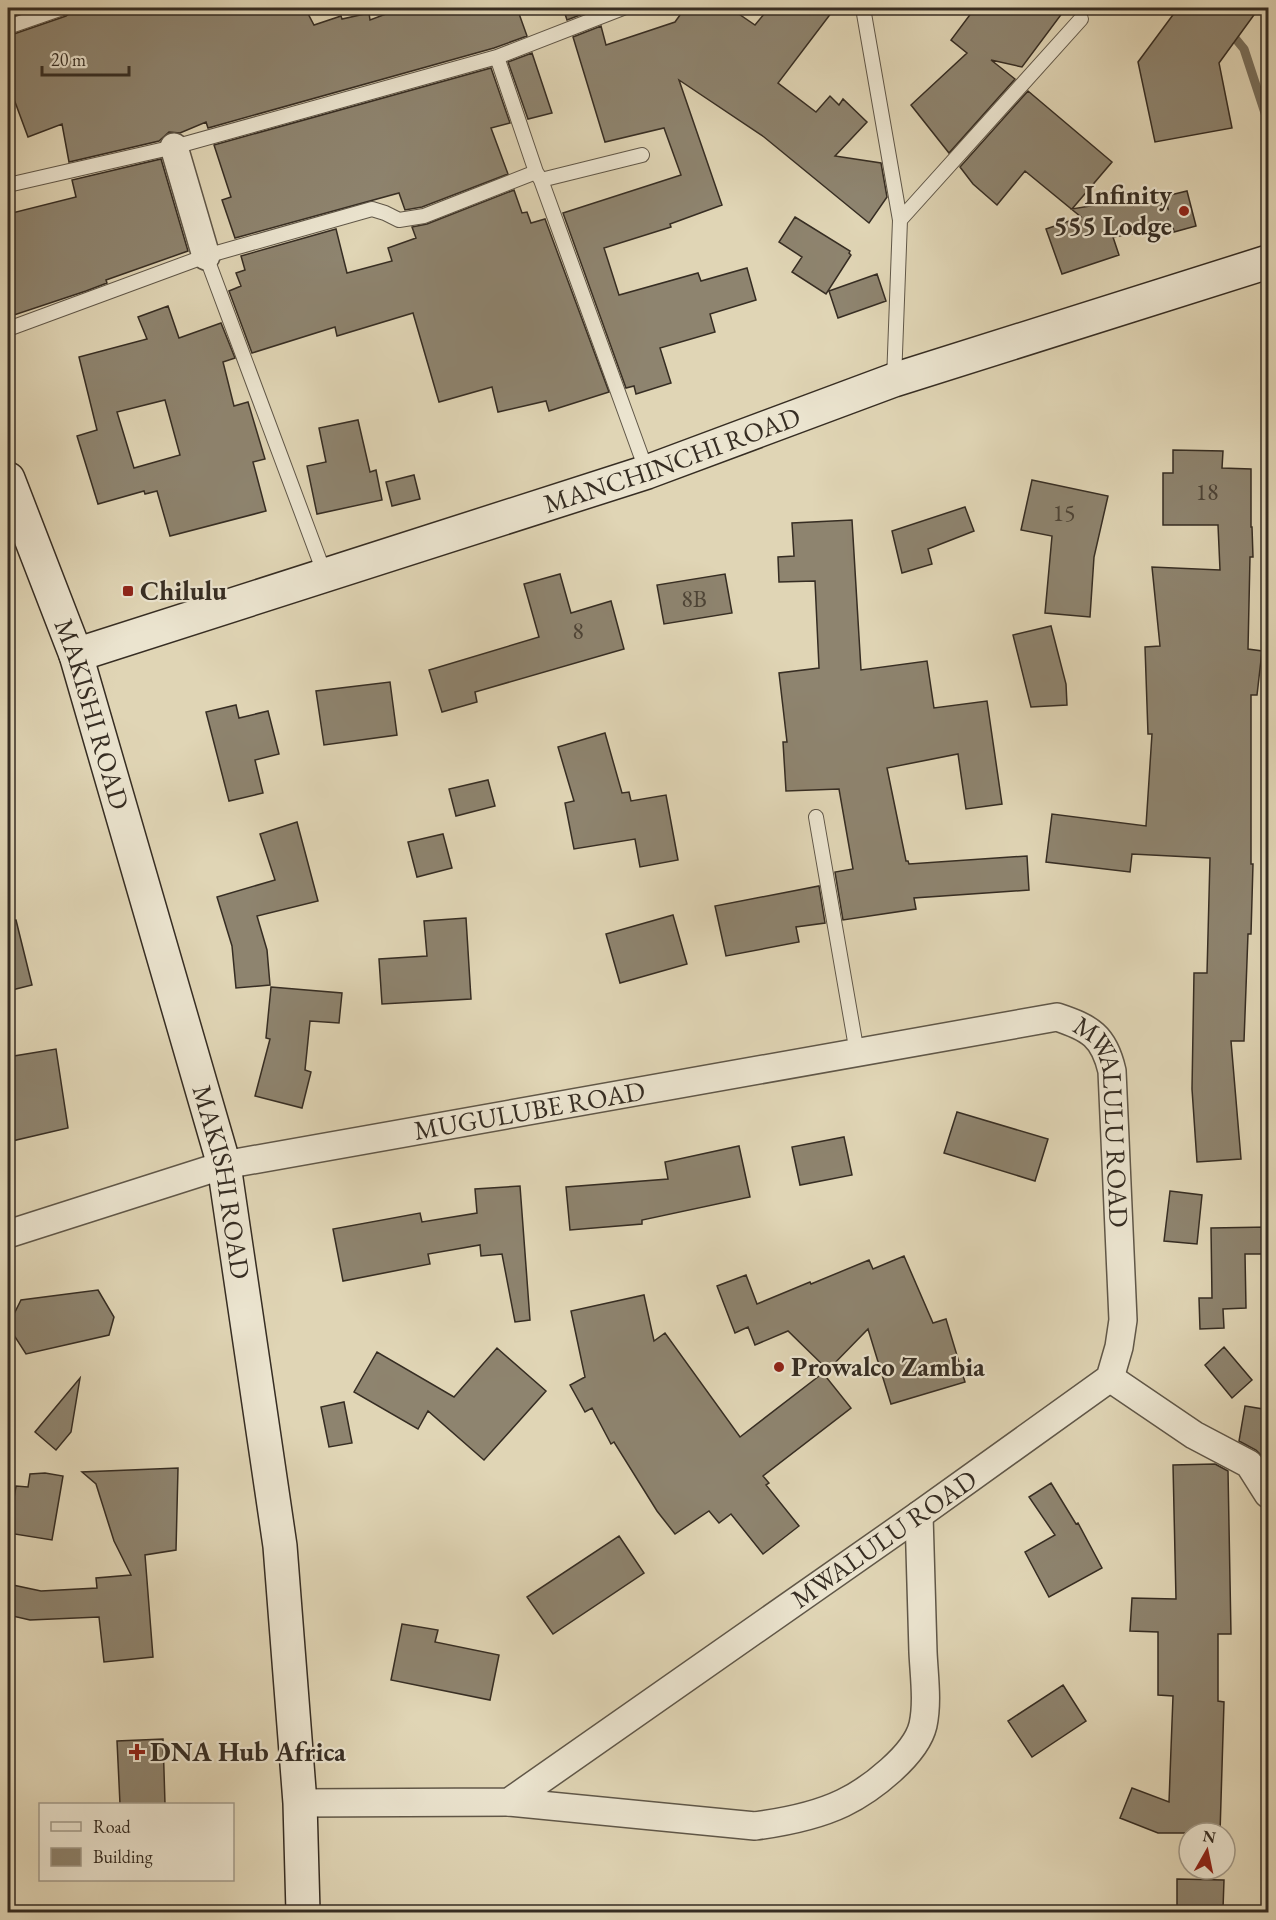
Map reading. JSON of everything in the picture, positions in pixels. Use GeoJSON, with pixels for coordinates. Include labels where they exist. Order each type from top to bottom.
{"type":"FeatureCollection","features":[{"type":"Feature","properties":{"kind":"main road","name":"MANCHINCHI ROAD"},"geometry":{"type":"LineString","coordinates":[[76,655],[647,472],[894,380],[1269,262]]}},
{"type":"Feature","properties":{"kind":"main road","name":"MAKISHI ROAD"},"geometry":{"type":"LineString","coordinates":[[8,479],[76,655],[224,1165],[280,1546],[300,1803],[303,1912]]}},
{"type":"Feature","properties":{"kind":"street"},"geometry":{"type":"LineString","coordinates":[[174,147],[206,256]]}},
{"type":"Feature","properties":{"kind":"street","name":"MUGULUBE ROAD"},"geometry":{"type":"LineString","coordinates":[[8,1234],[224,1165],[1058,1017]]}},
{"type":"Feature","properties":{"kind":"street","name":"MWALULU ROAD"},"geometry":{"type":"LineString","coordinates":[[509,1802],[919,1515],[1110,1378],[1119,1347],[1123,1320],[1112,1071],[1108,1054],[1089,1030],[1058,1017]]}},
{"type":"Feature","properties":{"kind":"street"},"geometry":{"type":"LineString","coordinates":[[1110,1378],[1194,1436],[1249,1464],[1269,1494]]}},
{"type":"Feature","properties":{"kind":"street"},"geometry":{"type":"LineString","coordinates":[[300,1803],[509,1802],[755,1826],[788,1821],[844,1803],[899,1762],[914,1745],[923,1724],[919,1515]]}},
{"type":"Feature","properties":{"kind":"lane"},"geometry":{"type":"LineString","coordinates":[[8,27],[63,8]]}},
{"type":"Feature","properties":{"kind":"lane"},"geometry":{"type":"LineString","coordinates":[[8,185],[174,147],[497,57],[623,8]]}},
{"type":"Feature","properties":{"kind":"lane"},"geometry":{"type":"LineString","coordinates":[[863,8],[900,220],[894,380]]}},
{"type":"Feature","properties":{"kind":"lane"},"geometry":{"type":"LineString","coordinates":[[900,220],[1081,19]]}},
{"type":"Feature","properties":{"kind":"lane"},"geometry":{"type":"LineString","coordinates":[[497,57],[538,176],[647,472]]}},
{"type":"Feature","properties":{"kind":"lane"},"geometry":{"type":"LineString","coordinates":[[8,329],[206,256],[372,209],[399,220],[424,216],[538,176],[642,155]]}},
{"type":"Feature","properties":{"kind":"lane"},"geometry":{"type":"LineString","coordinates":[[206,256],[326,576]]}},
{"type":"Feature","properties":{"kind":"lane"},"geometry":{"type":"LineString","coordinates":[[816,817],[857,1053]]}},
{"type":"Feature","properties":{"kind":"building"},"geometry":{"type":"Polygon","coordinates":[[[8,8],[37,8],[8,18],[8,8]]]}},
{"type":"Feature","properties":{"kind":"building"},"geometry":{"type":"Polygon","coordinates":[[[72,8],[305,8],[314,25],[341,16],[342,19],[369,13],[370,20],[402,8],[517,8],[527,36],[494,48],[208,128],[206,122],[180,133],[169,132],[159,141],[69,162],[62,124],[28,137],[8,83],[8,36],[66,16],[72,8]]]}},
{"type":"Feature","properties":{"kind":"building"},"geometry":{"type":"Polygon","coordinates":[[[563,8],[595,8],[596,9],[567,20],[563,8]]]}},
{"type":"Feature","properties":{"kind":"building"},"geometry":{"type":"Polygon","coordinates":[[[685,8],[730,8],[755,25],[769,8],[835,8],[778,83],[816,112],[830,96],[839,105],[843,99],[867,122],[835,156],[881,163],[887,197],[869,223],[764,137],[679,80],[722,205],[670,224],[671,227],[604,248],[619,295],[698,273],[701,281],[747,268],[756,300],[710,314],[715,332],[660,348],[671,383],[636,394],[634,386],[626,388],[563,213],[681,175],[664,128],[605,142],[573,37],[601,26],[606,45],[675,22],[685,8]]]}},
{"type":"Feature","properties":{"kind":"building"},"geometry":{"type":"Polygon","coordinates":[[[975,8],[1066,8],[1022,67],[991,60],[1015,79],[949,153],[911,105],[967,53],[951,40],[975,8]]]}},
{"type":"Feature","properties":{"kind":"building"},"geometry":{"type":"Polygon","coordinates":[[[1178,8],[1259,8],[1219,63],[1232,128],[1155,142],[1138,62],[1178,8]]]}},
{"type":"Feature","properties":{"kind":"building"},"geometry":{"type":"Polygon","coordinates":[[[532,53],[552,113],[528,119],[508,62],[532,53]]]}},
{"type":"Feature","properties":{"kind":"building"},"geometry":{"type":"Polygon","coordinates":[[[491,68],[510,123],[491,128],[508,174],[422,207],[405,210],[399,193],[235,238],[222,200],[231,197],[214,145],[491,68]]]}},
{"type":"Feature","properties":{"kind":"building"},"geometry":{"type":"Polygon","coordinates":[[[1028,91],[1112,162],[1072,209],[1139,198],[1140,203],[1156,199],[1168,209],[1166,196],[1187,191],[1196,226],[1174,232],[1173,227],[1113,237],[1119,255],[1062,274],[1046,229],[1081,217],[1025,171],[997,205],[973,184],[960,167],[1028,91]]]}},
{"type":"Feature","properties":{"kind":"building"},"geometry":{"type":"Polygon","coordinates":[[[161,159],[188,251],[106,280],[107,283],[86,291],[8,317],[8,214],[76,197],[72,180],[161,159]]]}},
{"type":"Feature","properties":{"kind":"building"},"geometry":{"type":"Polygon","coordinates":[[[514,190],[522,213],[527,212],[531,223],[545,219],[609,392],[549,411],[546,401],[498,412],[492,387],[439,402],[413,313],[337,336],[335,327],[252,353],[229,291],[241,286],[236,273],[245,270],[241,256],[336,229],[347,273],[392,261],[388,248],[416,238],[412,227],[427,224],[514,190]]]}},
{"type":"Feature","properties":{"kind":"building"},"geometry":{"type":"Polygon","coordinates":[[[795,217],[850,251],[851,255],[826,294],[792,272],[802,257],[779,242],[795,217]]]}},
{"type":"Feature","properties":{"kind":"building"},"geometry":{"type":"Polygon","coordinates":[[[877,274],[886,301],[838,318],[829,291],[877,274]]]}},
{"type":"Feature","properties":{"kind":"building"},"geometry":{"type":"Polygon","coordinates":[[[168,306],[179,338],[221,323],[235,358],[223,362],[234,406],[248,402],[265,459],[253,462],[266,511],[170,536],[157,491],[145,494],[144,491],[98,504],[77,436],[97,430],[79,357],[147,339],[138,317],[168,306]],[[165,400],[117,412],[134,468],[180,455],[165,400]]]}},
{"type":"Feature","properties":{"kind":"building"},"geometry":{"type":"Polygon","coordinates":[[[358,420],[370,472],[376,470],[382,500],[317,514],[307,466],[326,462],[319,428],[358,420]]]}},
{"type":"Feature","properties":{"kind":"building"},"geometry":{"type":"Polygon","coordinates":[[[1173,450],[1223,451],[1222,468],[1251,469],[1253,557],[1250,557],[1248,649],[1262,651],[1257,695],[1251,695],[1251,864],[1253,864],[1244,1041],[1231,1041],[1241,1159],[1197,1162],[1192,1089],[1194,973],[1207,973],[1210,858],[1132,854],[1130,872],[1046,862],[1052,814],[1146,826],[1152,734],[1148,734],[1145,647],[1160,646],[1152,567],[1220,570],[1218,525],[1163,525],[1163,473],[1173,473],[1173,450]]]}},
{"type":"Feature","properties":{"kind":"building"},"geometry":{"type":"Polygon","coordinates":[[[414,475],[420,499],[392,506],[386,482],[414,475]]]}},
{"type":"Feature","properties":{"kind":"building"},"geometry":{"type":"Polygon","coordinates":[[[1032,480],[1108,496],[1094,557],[1090,617],[1045,613],[1052,536],[1021,530],[1032,480]]]}},
{"type":"Feature","properties":{"kind":"building"},"geometry":{"type":"Polygon","coordinates":[[[965,507],[974,531],[928,549],[932,564],[902,573],[892,531],[965,507]]]}},
{"type":"Feature","properties":{"kind":"building"},"geometry":{"type":"Polygon","coordinates":[[[852,520],[861,670],[927,661],[934,708],[987,701],[1002,804],[966,809],[958,754],[887,768],[906,861],[909,864],[1027,856],[1029,890],[914,898],[916,909],[843,920],[835,872],[853,869],[839,789],[786,791],[783,742],[787,742],[779,673],[819,668],[815,581],[779,582],[778,557],[794,556],[792,523],[852,520]]]}},
{"type":"Feature","properties":{"kind":"building"},"geometry":{"type":"Polygon","coordinates":[[[560,574],[571,613],[611,601],[624,649],[475,692],[477,702],[442,712],[429,670],[539,637],[524,584],[560,574]]]}},
{"type":"Feature","properties":{"kind":"building"},"geometry":{"type":"Polygon","coordinates":[[[725,574],[732,613],[664,624],[657,585],[725,574]]]}},
{"type":"Feature","properties":{"kind":"building"},"geometry":{"type":"Polygon","coordinates":[[[1051,626],[1066,684],[1067,705],[1031,707],[1013,635],[1051,626]]]}},
{"type":"Feature","properties":{"kind":"building"},"geometry":{"type":"Polygon","coordinates":[[[390,682],[397,735],[324,745],[316,691],[390,682]]]}},
{"type":"Feature","properties":{"kind":"building"},"geometry":{"type":"Polygon","coordinates":[[[236,705],[239,718],[268,711],[279,754],[255,760],[263,793],[229,801],[206,712],[236,705]]]}},
{"type":"Feature","properties":{"kind":"building"},"geometry":{"type":"Polygon","coordinates":[[[605,733],[622,793],[629,792],[631,801],[666,795],[678,860],[640,867],[635,839],[574,849],[565,803],[574,801],[558,747],[605,733]]]}},
{"type":"Feature","properties":{"kind":"building"},"geometry":{"type":"Polygon","coordinates":[[[488,780],[495,806],[456,816],[449,789],[488,780]]]}},
{"type":"Feature","properties":{"kind":"building"},"geometry":{"type":"Polygon","coordinates":[[[297,822],[318,901],[257,916],[267,950],[270,985],[236,988],[232,946],[217,897],[275,880],[260,834],[297,822]]]}},
{"type":"Feature","properties":{"kind":"building"},"geometry":{"type":"Polygon","coordinates":[[[443,834],[452,868],[417,877],[408,842],[443,834]]]}},
{"type":"Feature","properties":{"kind":"building"},"geometry":{"type":"Polygon","coordinates":[[[819,886],[825,923],[796,927],[799,942],[726,956],[715,906],[819,886]]]}},
{"type":"Feature","properties":{"kind":"building"},"geometry":{"type":"Polygon","coordinates":[[[673,915],[687,964],[620,983],[606,934],[673,915]]]}},
{"type":"Feature","properties":{"kind":"building"},"geometry":{"type":"Polygon","coordinates":[[[466,918],[471,999],[382,1004],[379,959],[427,956],[424,921],[466,918]]]}},
{"type":"Feature","properties":{"kind":"building"},"geometry":{"type":"Polygon","coordinates":[[[16,920],[32,985],[8,991],[8,921],[16,920]]]}},
{"type":"Feature","properties":{"kind":"building"},"geometry":{"type":"Polygon","coordinates":[[[271,987],[342,993],[339,1023],[310,1021],[305,1070],[311,1072],[302,1108],[255,1096],[270,1039],[266,1038],[271,987]]]}},
{"type":"Feature","properties":{"kind":"building"},"geometry":{"type":"Polygon","coordinates":[[[56,1049],[68,1128],[12,1141],[8,1115],[8,1057],[56,1049]]]}},
{"type":"Feature","properties":{"kind":"building"},"geometry":{"type":"Polygon","coordinates":[[[957,1112],[1048,1139],[1035,1181],[944,1153],[957,1112]]]}},
{"type":"Feature","properties":{"kind":"building"},"geometry":{"type":"Polygon","coordinates":[[[844,1137],[852,1175],[800,1185],[792,1147],[844,1137]]]}},
{"type":"Feature","properties":{"kind":"building"},"geometry":{"type":"Polygon","coordinates":[[[739,1146],[750,1197],[642,1220],[642,1224],[570,1230],[566,1187],[668,1179],[665,1162],[739,1146]]]}},
{"type":"Feature","properties":{"kind":"building"},"geometry":{"type":"Polygon","coordinates":[[[520,1186],[530,1320],[515,1322],[502,1254],[481,1256],[480,1245],[428,1254],[430,1264],[343,1281],[333,1229],[420,1213],[422,1222],[477,1213],[475,1189],[520,1186]]]}},
{"type":"Feature","properties":{"kind":"building"},"geometry":{"type":"Polygon","coordinates":[[[1170,1191],[1202,1195],[1197,1244],[1164,1241],[1170,1191]]]}},
{"type":"Feature","properties":{"kind":"building"},"geometry":{"type":"Polygon","coordinates":[[[1269,1227],[1269,1254],[1245,1254],[1246,1308],[1223,1309],[1224,1328],[1200,1329],[1199,1298],[1212,1298],[1211,1228],[1269,1227]]]}},
{"type":"Feature","properties":{"kind":"building"},"geometry":{"type":"Polygon","coordinates":[[[904,1256],[933,1323],[946,1319],[965,1382],[891,1404],[868,1329],[828,1370],[788,1331],[755,1345],[748,1327],[735,1333],[717,1286],[746,1275],[757,1304],[869,1260],[873,1269],[904,1256]]]}},
{"type":"Feature","properties":{"kind":"building"},"geometry":{"type":"Polygon","coordinates":[[[98,1290],[114,1317],[109,1335],[26,1354],[8,1326],[21,1300],[98,1290]]]}},
{"type":"Feature","properties":{"kind":"building"},"geometry":{"type":"Polygon","coordinates":[[[644,1295],[654,1341],[665,1333],[740,1437],[823,1373],[851,1408],[763,1476],[769,1483],[766,1485],[799,1526],[763,1554],[731,1514],[719,1523],[709,1511],[675,1534],[657,1511],[614,1442],[611,1444],[592,1408],[585,1412],[570,1385],[585,1377],[571,1311],[644,1295]]]}},
{"type":"Feature","properties":{"kind":"building"},"geometry":{"type":"Polygon","coordinates":[[[1224,1347],[1252,1380],[1232,1398],[1205,1365],[1224,1347]]]}},
{"type":"Feature","properties":{"kind":"building"},"geometry":{"type":"Polygon","coordinates":[[[497,1348],[546,1391],[484,1460],[428,1411],[418,1429],[354,1392],[377,1352],[454,1397],[497,1348]]]}},
{"type":"Feature","properties":{"kind":"building"},"geometry":{"type":"Polygon","coordinates":[[[80,1378],[71,1432],[56,1450],[35,1432],[80,1378]]]}},
{"type":"Feature","properties":{"kind":"building"},"geometry":{"type":"Polygon","coordinates":[[[344,1402],[352,1443],[329,1447],[321,1407],[344,1402]]]}},
{"type":"Feature","properties":{"kind":"building"},"geometry":{"type":"Polygon","coordinates":[[[1245,1406],[1269,1410],[1269,1436],[1264,1458],[1256,1450],[1239,1441],[1245,1406]]]}},
{"type":"Feature","properties":{"kind":"building"},"geometry":{"type":"Polygon","coordinates":[[[1215,1464],[1228,1471],[1231,1634],[1218,1634],[1218,1701],[1224,1702],[1220,1821],[1177,1821],[1177,1833],[1158,1833],[1120,1818],[1132,1788],[1169,1802],[1173,1696],[1158,1695],[1158,1632],[1130,1631],[1132,1598],[1176,1599],[1173,1465],[1215,1464]]]}},
{"type":"Feature","properties":{"kind":"building"},"geometry":{"type":"Polygon","coordinates":[[[178,1468],[176,1550],[145,1555],[153,1657],[104,1662],[99,1617],[30,1620],[8,1615],[8,1584],[41,1591],[97,1588],[96,1578],[131,1575],[114,1541],[96,1484],[82,1472],[178,1468]]]}},
{"type":"Feature","properties":{"kind":"building"},"geometry":{"type":"Polygon","coordinates":[[[45,1473],[63,1476],[52,1540],[8,1533],[16,1486],[28,1487],[30,1474],[45,1473]]]}},
{"type":"Feature","properties":{"kind":"building"},"geometry":{"type":"Polygon","coordinates":[[[1051,1483],[1076,1524],[1078,1523],[1102,1568],[1049,1597],[1025,1552],[1055,1535],[1029,1497],[1051,1483]]]}},
{"type":"Feature","properties":{"kind":"building"},"geometry":{"type":"Polygon","coordinates":[[[619,1536],[644,1573],[553,1634],[527,1597],[619,1536]]]}},
{"type":"Feature","properties":{"kind":"building"},"geometry":{"type":"Polygon","coordinates":[[[402,1624],[438,1630],[435,1642],[499,1655],[490,1700],[391,1680],[402,1624]]]}},
{"type":"Feature","properties":{"kind":"building"},"geometry":{"type":"Polygon","coordinates":[[[1063,1685],[1086,1721],[1032,1757],[1008,1721],[1063,1685]]]}},
{"type":"Feature","properties":{"kind":"building"},"geometry":{"type":"Polygon","coordinates":[[[163,1739],[165,1803],[120,1803],[117,1741],[163,1739]]]}},
{"type":"Feature","properties":{"kind":"building"},"geometry":{"type":"Polygon","coordinates":[[[1177,1881],[1224,1881],[1223,1909],[1177,1908],[1177,1881]]]}},
{"type":"Feature","properties":{"kind":"waterway"},"geometry":{"type":"LineString","coordinates":[[1230,32],[1244,49],[1268,122]]}},
{"type":"Feature","properties":{"kind":"place","name":"Infinity 555 Lodge"},"geometry":{"type":"Point","coordinates":[1184,211]}},
{"type":"Feature","properties":{"kind":"place","name":"Chilulu"},"geometry":{"type":"Point","coordinates":[128,591]}},
{"type":"Feature","properties":{"kind":"place","name":"Prowalco Zambia"},"geometry":{"type":"Point","coordinates":[779,1367]}},
{"type":"Feature","properties":{"kind":"place","name":"DNA Hub Africa"},"geometry":{"type":"Point","coordinates":[137,1752]}}]}
